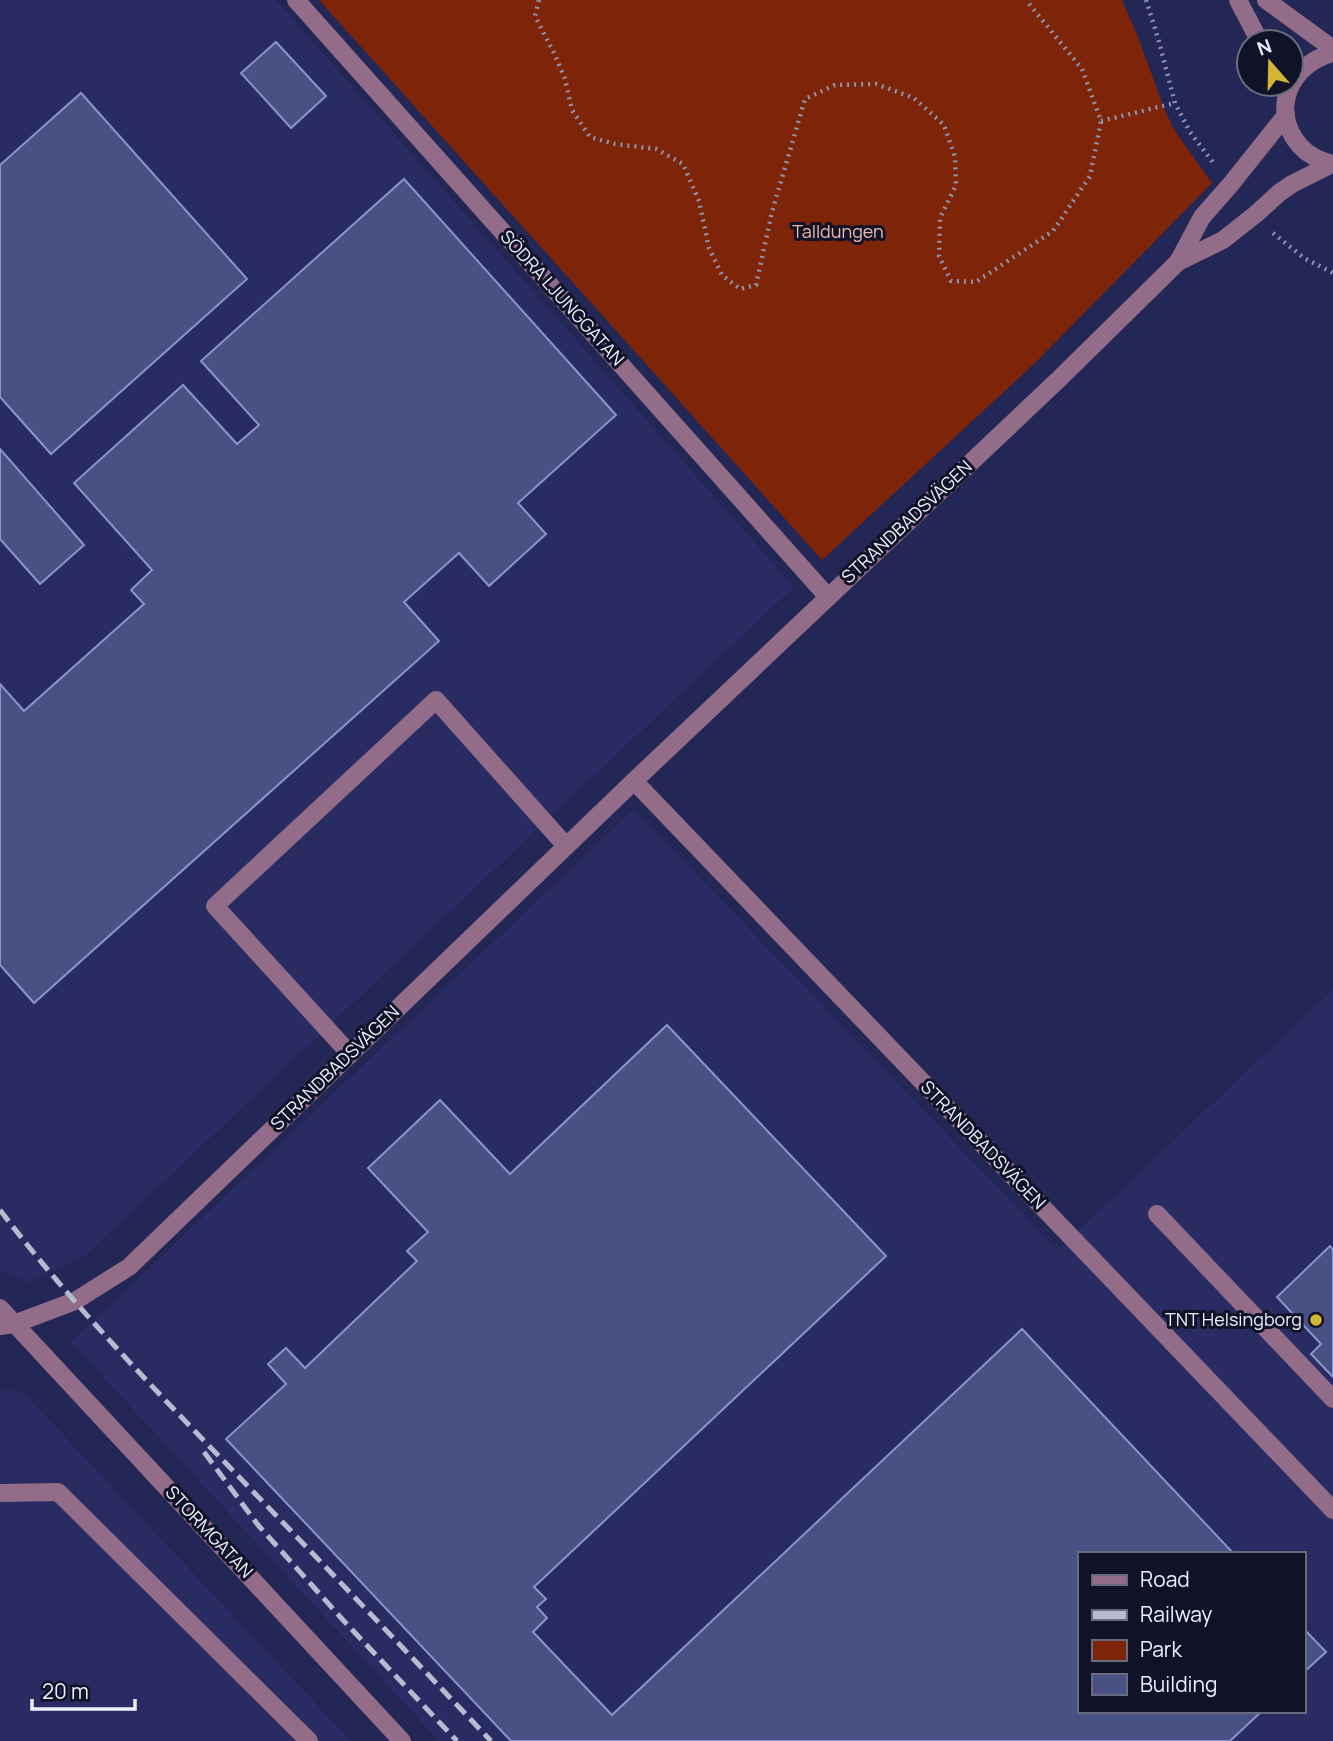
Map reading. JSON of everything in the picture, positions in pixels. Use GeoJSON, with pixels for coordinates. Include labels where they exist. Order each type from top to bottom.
{"type":"FeatureCollection","features":[{"type":"Feature","properties":{"kind":"street","name":"SÖDRA LJUNGGATAN"},"geometry":{"type":"LineString","coordinates":[[296,0],[828,597]]}},
{"type":"Feature","properties":{"kind":"street"},"geometry":{"type":"LineString","coordinates":[[1238,0],[1253,28]]}},
{"type":"Feature","properties":{"kind":"street"},"geometry":{"type":"LineString","coordinates":[[1266,0],[1333,51]]}},
{"type":"Feature","properties":{"kind":"street","name":"STRANDBADSVÄGEN"},"geometry":{"type":"LineString","coordinates":[[1333,51],[1305,65],[1293,79],[1287,96],[1286,112],[1291,133],[1301,148],[1315,158],[1333,164]]}},
{"type":"Feature","properties":{"kind":"street"},"geometry":{"type":"LineString","coordinates":[[1282,98],[1286,112]]}},
{"type":"Feature","properties":{"kind":"street","name":"STRANDBADSVÄGEN"},"geometry":{"type":"LineString","coordinates":[[7,1325],[75,1301],[129,1267],[634,781],[1058,380],[1178,262],[1202,217],[1286,112]]}},
{"type":"Feature","properties":{"kind":"street","name":"STRANDBADSVÄGEN"},"geometry":{"type":"LineString","coordinates":[[1178,262],[1223,240],[1292,184],[1333,164]]}},
{"type":"Feature","properties":{"kind":"street"},"geometry":{"type":"LineString","coordinates":[[350,1054],[215,906],[436,700],[566,846]]}},
{"type":"Feature","properties":{"kind":"street","name":"STRANDBADSVÄGEN"},"geometry":{"type":"LineString","coordinates":[[634,781],[1333,1510]]}},
{"type":"Feature","properties":{"kind":"street"},"geometry":{"type":"LineString","coordinates":[[1157,1214],[1333,1399]]}},
{"type":"Feature","properties":{"kind":"street","name":"STORMGATAN"},"geometry":{"type":"LineString","coordinates":[[0,1308],[7,1325],[402,1741]]}},
{"type":"Feature","properties":{"kind":"street"},"geometry":{"type":"LineString","coordinates":[[0,1493],[58,1492],[309,1741]]}},
{"type":"Feature","properties":{"kind":"path"},"geometry":{"type":"LineString","coordinates":[[539,0],[535,16],[565,79],[572,110],[590,137],[615,144],[656,149],[683,164],[699,201],[709,248],[723,275],[740,289],[756,285],[772,212],[805,99],[835,85],[876,84],[914,98],[944,125],[955,157],[956,185],[940,218],[939,256],[951,281],[976,282],[1052,231],[1090,176],[1101,121],[1082,69],[1026,0]]}},
{"type":"Feature","properties":{"kind":"path"},"geometry":{"type":"LineString","coordinates":[[1146,0],[1175,103],[1190,132],[1231,184]]}},
{"type":"Feature","properties":{"kind":"path"},"geometry":{"type":"LineString","coordinates":[[1101,121],[1175,103]]}},
{"type":"Feature","properties":{"kind":"path"},"geometry":{"type":"LineString","coordinates":[[1256,214],[1273,233],[1304,258],[1333,272]]}},
{"type":"Feature","properties":{"kind":"shaded area"},"geometry":{"type":"Polygon","coordinates":[[[0,0],[276,0],[794,587],[84,1257],[27,1282],[0,1271],[0,0]]]}},
{"type":"Feature","properties":{"kind":"shaded area"},"geometry":{"type":"Polygon","coordinates":[[[634,809],[1058,1250],[1333,989],[1333,1741],[439,1741],[71,1342],[634,809]]]}},
{"type":"Feature","properties":{"kind":"shaded area"},"geometry":{"type":"Polygon","coordinates":[[[0,1391],[22,1391],[351,1741],[0,1741],[0,1391]]]}},
{"type":"Feature","properties":{"kind":"green space","name":"Talldungen"},"geometry":{"type":"Polygon","coordinates":[[[319,0],[1122,0],[1165,111],[1175,131],[1212,183],[1035,363],[822,560],[319,0]]]}},
{"type":"Feature","properties":{"kind":"building"},"geometry":{"type":"Polygon","coordinates":[[[276,42],[326,96],[291,128],[241,73],[276,42]]]}},
{"type":"Feature","properties":{"kind":"building"},"geometry":{"type":"Polygon","coordinates":[[[81,93],[247,279],[51,454],[0,397],[0,165],[81,93]]]}},
{"type":"Feature","properties":{"kind":"building"},"geometry":{"type":"Polygon","coordinates":[[[404,179],[616,415],[518,503],[546,534],[489,586],[459,553],[404,602],[439,641],[34,1003],[0,965],[0,684],[24,711],[144,604],[131,590],[152,570],[74,483],[183,385],[237,444],[259,425],[201,361],[404,179]]]}},
{"type":"Feature","properties":{"kind":"building"},"geometry":{"type":"Polygon","coordinates":[[[0,449],[84,545],[40,584],[0,539],[0,449]]]}},
{"type":"Feature","properties":{"kind":"building"},"geometry":{"type":"Polygon","coordinates":[[[667,1025],[886,1256],[534,1587],[546,1599],[537,1607],[547,1618],[533,1632],[612,1715],[1022,1329],[1232,1552],[1078,1552],[1078,1713],[1260,1713],[1230,1741],[511,1741],[226,1439],[286,1384],[268,1364],[286,1348],[305,1368],[417,1261],[407,1251],[428,1232],[368,1168],[440,1100],[510,1174],[667,1025]]]}},
{"type":"Feature","properties":{"kind":"building","name":"TNT Helsingborg"},"geometry":{"type":"Polygon","coordinates":[[[1330,1246],[1333,1250],[1333,1377],[1311,1354],[1321,1344],[1277,1297],[1330,1246]]]}},
{"type":"Feature","properties":{"kind":"building"},"geometry":{"type":"Polygon","coordinates":[[[1305,1630],[1326,1652],[1305,1671],[1305,1630]]]}},
{"type":"Feature","properties":{"kind":"railway"},"geometry":{"type":"LineString","coordinates":[[0,1210],[117,1348],[491,1741]]}},
{"type":"Feature","properties":{"kind":"railway"},"geometry":{"type":"LineString","coordinates":[[204,1452],[258,1525],[457,1741]]}},
{"type":"Feature","properties":{"kind":"place","name":"TNT Helsingborg"},"geometry":{"type":"Point","coordinates":[1316,1320]}}]}
